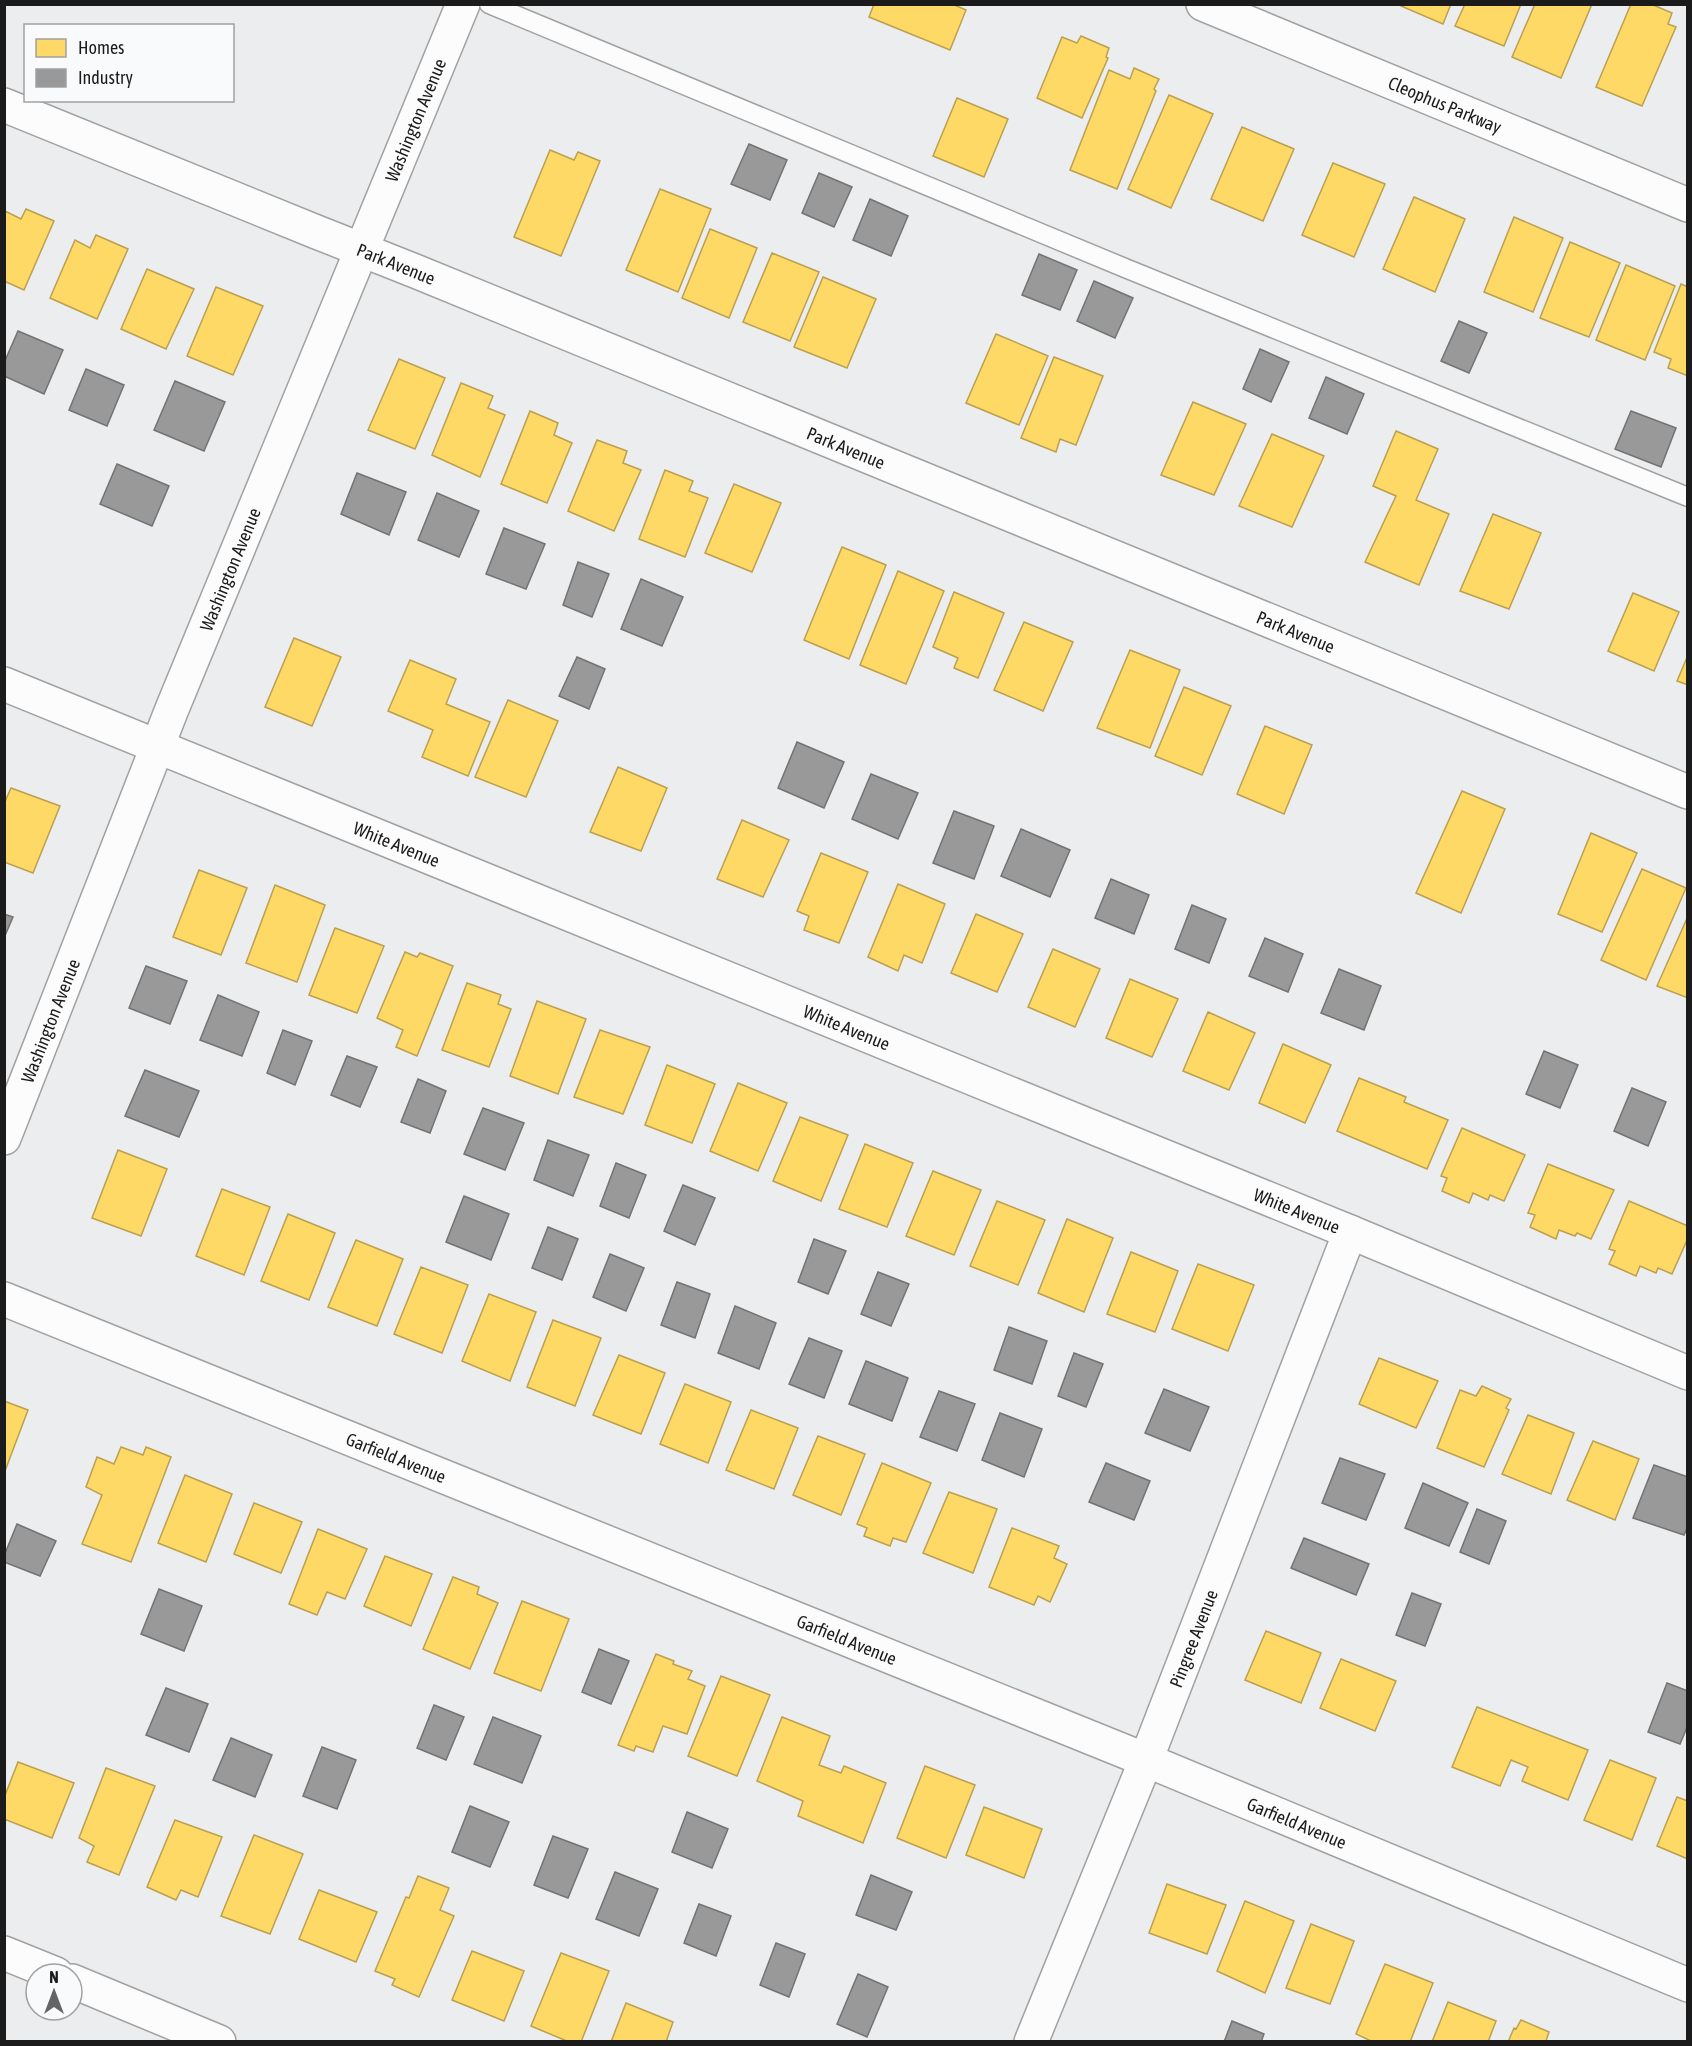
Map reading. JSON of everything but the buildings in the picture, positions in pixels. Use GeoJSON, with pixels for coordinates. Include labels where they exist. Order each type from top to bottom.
{"type":"FeatureCollection","features":[{"type":"Feature","properties":{"kind":"street","name":"Washington Avenue"},"geometry":{"type":"LineString","coordinates":[[4,1138],[181,687],[463,4]]}},
{"type":"Feature","properties":{"kind":"street","name":"Cleophus Parkway"},"geometry":{"type":"LineString","coordinates":[[1203,4],[1688,205]]}},
{"type":"Feature","properties":{"kind":"street","name":"Park Avenue"},"geometry":{"type":"LineString","coordinates":[[4,105],[426,275],[1688,792]]}},
{"type":"Feature","properties":{"kind":"street","name":"White Avenue"},"geometry":{"type":"LineString","coordinates":[[4,684],[1350,1232],[1688,1373]]}},
{"type":"Feature","properties":{"kind":"street","name":"Pingree Avenue"},"geometry":{"type":"LineString","coordinates":[[1031,2042],[1146,1760],[1350,1232]]}},
{"type":"Feature","properties":{"kind":"street","name":"Garfield Avenue"},"geometry":{"type":"LineString","coordinates":[[4,1299],[1146,1760],[1688,1985]]}},
{"type":"Feature","properties":{"kind":"street"},"geometry":{"type":"LineString","coordinates":[[4,1953],[26,1962]]}},
{"type":"Feature","properties":{"kind":"street"},"geometry":{"type":"LineString","coordinates":[[84,1986],[219,2042]]}},
{"type":"Feature","properties":{"kind":"lane"},"geometry":{"type":"LineString","coordinates":[[489,4],[1125,268],[1688,496]]}}]}
